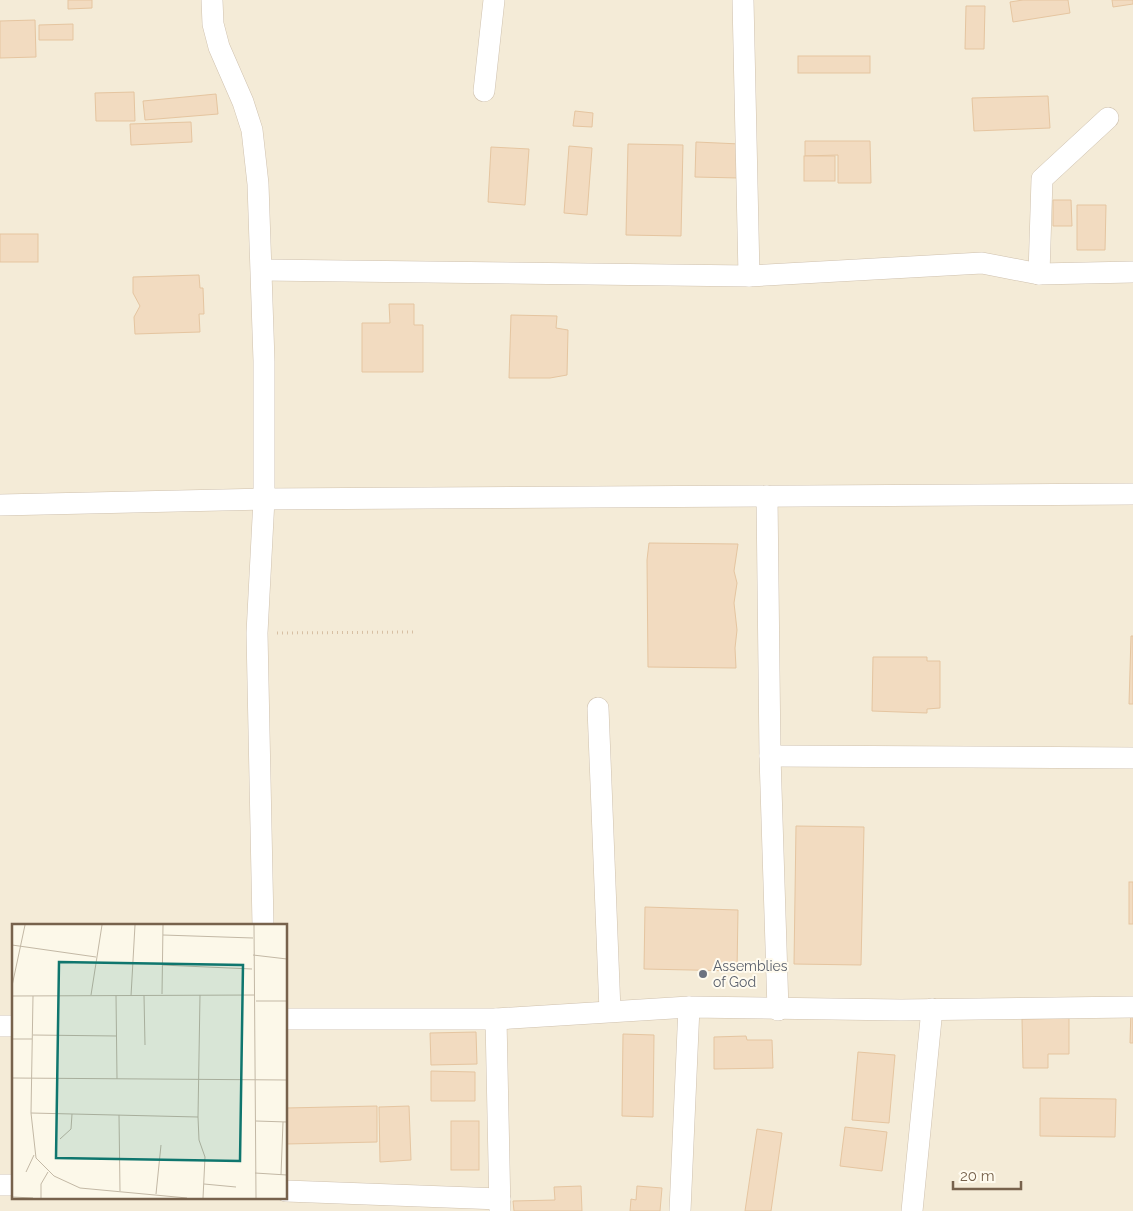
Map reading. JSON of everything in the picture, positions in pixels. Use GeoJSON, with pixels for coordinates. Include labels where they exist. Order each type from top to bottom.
{"type":"FeatureCollection","features":[{"type":"Feature","properties":{"kind":"street"},"geometry":{"type":"LineString","coordinates":[[212,0],[213,24],[219,47],[243,102],[252,130],[258,184],[262,270],[264,499],[257,633],[263,924]]}},
{"type":"Feature","properties":{"kind":"street"},"geometry":{"type":"LineString","coordinates":[[484,91],[494,0]]}},
{"type":"Feature","properties":{"kind":"street"},"geometry":{"type":"LineString","coordinates":[[743,0],[749,276]]}},
{"type":"Feature","properties":{"kind":"street"},"geometry":{"type":"LineString","coordinates":[[1039,274],[1042,179],[1108,118]]}},
{"type":"Feature","properties":{"kind":"street"},"geometry":{"type":"LineString","coordinates":[[262,270],[749,276],[982,263],[1039,274],[1133,272]]}},
{"type":"Feature","properties":{"kind":"street"},"geometry":{"type":"LineString","coordinates":[[0,505],[264,499],[1133,494]]}},
{"type":"Feature","properties":{"kind":"street"},"geometry":{"type":"LineString","coordinates":[[767,496],[770,756],[778,1010]]}},
{"type":"Feature","properties":{"kind":"street"},"geometry":{"type":"LineString","coordinates":[[598,708],[610,1011]]}},
{"type":"Feature","properties":{"kind":"street"},"geometry":{"type":"LineString","coordinates":[[770,756],[1133,758]]}},
{"type":"Feature","properties":{"kind":"street"},"geometry":{"type":"LineString","coordinates":[[680,1211],[689,1007]]}},
{"type":"Feature","properties":{"kind":"street"},"geometry":{"type":"LineString","coordinates":[[288,1019],[496,1019],[689,1007],[778,1010],[932,1010],[1133,1007]]}},
{"type":"Feature","properties":{"kind":"street"},"geometry":{"type":"LineString","coordinates":[[912,1211],[932,1010]]}},
{"type":"Feature","properties":{"kind":"street"},"geometry":{"type":"LineString","coordinates":[[288,1191],[500,1205],[496,1019]]}},
{"type":"Feature","properties":{"kind":"path"},"geometry":{"type":"LineString","coordinates":[[257,633],[414,632]]}},
{"type":"Feature","properties":{"kind":"shaded area"},"geometry":{"type":"Polygon","coordinates":[[[0,0],[1133,0],[1133,1211],[0,1211],[0,0]]]}},
{"type":"Feature","properties":{"kind":"building"},"geometry":{"type":"Polygon","coordinates":[[[68,0],[92,0],[92,8],[68,9],[68,0]]]}},
{"type":"Feature","properties":{"kind":"building"},"geometry":{"type":"Polygon","coordinates":[[[1023,0],[1068,0],[1070,13],[1013,22],[1010,2],[1023,0]]]}},
{"type":"Feature","properties":{"kind":"building"},"geometry":{"type":"Polygon","coordinates":[[[1112,0],[1133,0],[1133,4],[1113,7],[1112,0]]]}},
{"type":"Feature","properties":{"kind":"building"},"geometry":{"type":"Polygon","coordinates":[[[966,6],[985,6],[984,49],[965,49],[966,6]]]}},
{"type":"Feature","properties":{"kind":"building"},"geometry":{"type":"Polygon","coordinates":[[[35,20],[36,57],[0,58],[0,21],[35,20]]]}},
{"type":"Feature","properties":{"kind":"building"},"geometry":{"type":"Polygon","coordinates":[[[73,24],[73,40],[39,40],[39,25],[73,24]]]}},
{"type":"Feature","properties":{"kind":"building"},"geometry":{"type":"Polygon","coordinates":[[[798,56],[870,56],[870,73],[798,73],[798,56]]]}},
{"type":"Feature","properties":{"kind":"building"},"geometry":{"type":"Polygon","coordinates":[[[134,92],[135,121],[96,121],[95,93],[134,92]]]}},
{"type":"Feature","properties":{"kind":"building"},"geometry":{"type":"Polygon","coordinates":[[[216,94],[218,114],[145,120],[143,101],[216,94]]]}},
{"type":"Feature","properties":{"kind":"building"},"geometry":{"type":"Polygon","coordinates":[[[1048,96],[1050,128],[974,131],[972,98],[1048,96]]]}},
{"type":"Feature","properties":{"kind":"building"},"geometry":{"type":"Polygon","coordinates":[[[575,111],[593,113],[592,127],[573,126],[575,111]]]}},
{"type":"Feature","properties":{"kind":"building"},"geometry":{"type":"Polygon","coordinates":[[[191,122],[192,142],[131,145],[130,124],[191,122]]]}},
{"type":"Feature","properties":{"kind":"building"},"geometry":{"type":"Polygon","coordinates":[[[805,141],[870,141],[871,183],[838,183],[838,155],[805,156],[805,141]]]}},
{"type":"Feature","properties":{"kind":"building"},"geometry":{"type":"Polygon","coordinates":[[[696,142],[740,144],[739,178],[695,177],[696,142]]]}},
{"type":"Feature","properties":{"kind":"building"},"geometry":{"type":"Polygon","coordinates":[[[628,144],[683,145],[681,236],[626,235],[628,144]]]}},
{"type":"Feature","properties":{"kind":"building"},"geometry":{"type":"Polygon","coordinates":[[[569,146],[592,148],[587,215],[564,213],[569,146]]]}},
{"type":"Feature","properties":{"kind":"building"},"geometry":{"type":"Polygon","coordinates":[[[491,147],[529,149],[525,205],[488,202],[491,147]]]}},
{"type":"Feature","properties":{"kind":"building"},"geometry":{"type":"Polygon","coordinates":[[[804,156],[835,156],[835,181],[804,181],[804,156]]]}},
{"type":"Feature","properties":{"kind":"building"},"geometry":{"type":"Polygon","coordinates":[[[1053,200],[1071,200],[1072,226],[1053,226],[1053,200]]]}},
{"type":"Feature","properties":{"kind":"building"},"geometry":{"type":"Polygon","coordinates":[[[1077,205],[1106,205],[1105,250],[1077,250],[1077,205]]]}},
{"type":"Feature","properties":{"kind":"building"},"geometry":{"type":"Polygon","coordinates":[[[0,234],[38,234],[38,262],[0,262],[0,234]]]}},
{"type":"Feature","properties":{"kind":"building"},"geometry":{"type":"Polygon","coordinates":[[[199,275],[200,288],[203,288],[204,314],[199,314],[200,332],[135,334],[134,317],[140,306],[133,293],[133,277],[199,275]]]}},
{"type":"Feature","properties":{"kind":"building"},"geometry":{"type":"Polygon","coordinates":[[[389,304],[414,304],[414,325],[423,325],[423,372],[362,372],[362,323],[390,323],[389,304]]]}},
{"type":"Feature","properties":{"kind":"building"},"geometry":{"type":"Polygon","coordinates":[[[511,315],[557,316],[556,328],[568,330],[567,375],[550,378],[509,378],[511,315]]]}},
{"type":"Feature","properties":{"kind":"building"},"geometry":{"type":"Polygon","coordinates":[[[649,543],[738,544],[734,571],[737,583],[734,603],[737,630],[735,648],[736,668],[648,667],[647,560],[649,543]]]}},
{"type":"Feature","properties":{"kind":"building"},"geometry":{"type":"Polygon","coordinates":[[[1131,636],[1133,636],[1133,704],[1129,704],[1131,636]]]}},
{"type":"Feature","properties":{"kind":"building"},"geometry":{"type":"Polygon","coordinates":[[[873,657],[927,657],[927,661],[940,661],[940,708],[927,709],[927,713],[872,711],[873,657]]]}},
{"type":"Feature","properties":{"kind":"building"},"geometry":{"type":"Polygon","coordinates":[[[796,826],[864,827],[861,965],[794,964],[796,826]]]}},
{"type":"Feature","properties":{"kind":"building"},"geometry":{"type":"Polygon","coordinates":[[[1129,882],[1133,882],[1133,924],[1129,924],[1129,882]]]}},
{"type":"Feature","properties":{"kind":"building"},"geometry":{"type":"Polygon","coordinates":[[[645,907],[738,910],[737,971],[644,969],[645,907]]]}},
{"type":"Feature","properties":{"kind":"building"},"geometry":{"type":"Polygon","coordinates":[[[1131,1008],[1133,1008],[1133,1043],[1130,1043],[1131,1008]]]}},
{"type":"Feature","properties":{"kind":"building"},"geometry":{"type":"Polygon","coordinates":[[[1069,1018],[1069,1054],[1048,1054],[1048,1068],[1023,1068],[1022,1019],[1069,1018]]]}},
{"type":"Feature","properties":{"kind":"building"},"geometry":{"type":"Polygon","coordinates":[[[476,1032],[477,1064],[431,1065],[430,1033],[476,1032]]]}},
{"type":"Feature","properties":{"kind":"building"},"geometry":{"type":"Polygon","coordinates":[[[623,1034],[654,1035],[653,1117],[622,1116],[623,1034]]]}},
{"type":"Feature","properties":{"kind":"building"},"geometry":{"type":"Polygon","coordinates":[[[746,1036],[747,1040],[772,1040],[773,1068],[714,1069],[714,1037],[746,1036]]]}},
{"type":"Feature","properties":{"kind":"building"},"geometry":{"type":"Polygon","coordinates":[[[858,1052],[895,1055],[889,1123],[852,1120],[858,1052]]]}},
{"type":"Feature","properties":{"kind":"building"},"geometry":{"type":"Polygon","coordinates":[[[431,1071],[475,1072],[475,1101],[431,1101],[431,1071]]]}},
{"type":"Feature","properties":{"kind":"building"},"geometry":{"type":"Polygon","coordinates":[[[1040,1098],[1116,1099],[1115,1137],[1040,1136],[1040,1098]]]}},
{"type":"Feature","properties":{"kind":"building"},"geometry":{"type":"Polygon","coordinates":[[[377,1106],[377,1142],[288,1144],[288,1108],[377,1106]]]}},
{"type":"Feature","properties":{"kind":"building"},"geometry":{"type":"Polygon","coordinates":[[[409,1106],[411,1160],[380,1162],[379,1107],[409,1106]]]}},
{"type":"Feature","properties":{"kind":"building"},"geometry":{"type":"Polygon","coordinates":[[[451,1121],[479,1121],[479,1170],[451,1170],[451,1121]]]}},
{"type":"Feature","properties":{"kind":"building"},"geometry":{"type":"Polygon","coordinates":[[[845,1127],[887,1132],[882,1171],[840,1166],[845,1127]]]}},
{"type":"Feature","properties":{"kind":"building"},"geometry":{"type":"Polygon","coordinates":[[[757,1129],[782,1133],[771,1211],[745,1211],[757,1129]]]}},
{"type":"Feature","properties":{"kind":"building"},"geometry":{"type":"Polygon","coordinates":[[[581,1186],[582,1211],[514,1211],[513,1201],[555,1200],[554,1187],[581,1186]]]}},
{"type":"Feature","properties":{"kind":"building"},"geometry":{"type":"Polygon","coordinates":[[[637,1186],[662,1188],[660,1211],[630,1211],[631,1199],[636,1200],[637,1186]]]}},
{"type":"Feature","properties":{"kind":"place","name":"Assemblies of God"},"geometry":{"type":"Point","coordinates":[703,974]}}]}
